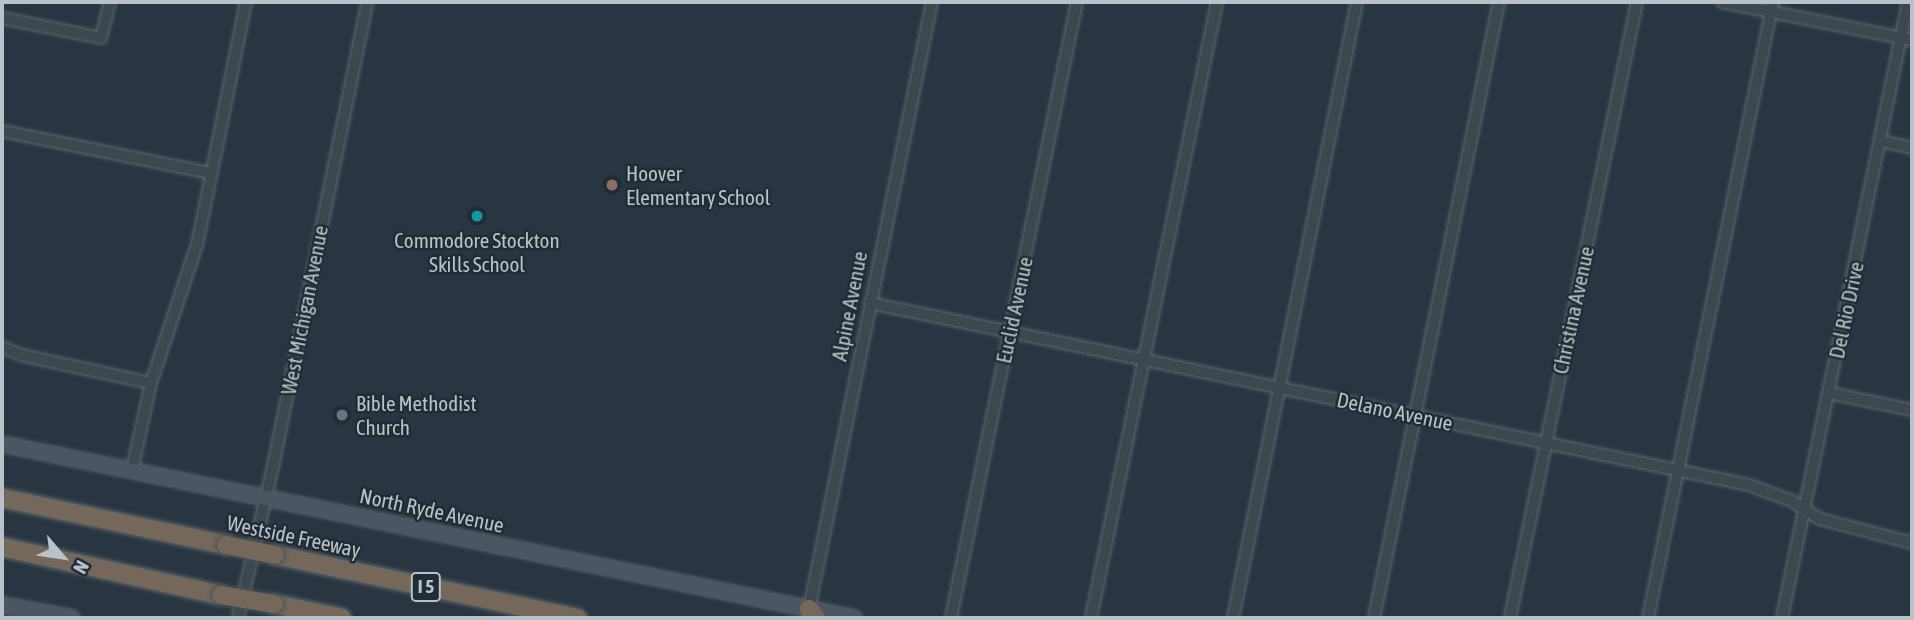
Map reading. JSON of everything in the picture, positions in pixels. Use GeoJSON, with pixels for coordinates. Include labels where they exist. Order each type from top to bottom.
{"type":"FeatureCollection","features":[{"type":"Feature","properties":{"kind":"highway","name":"Westside Freeway"},"geometry":{"type":"LineString","coordinates":[[2,498],[577,618]]}},
{"type":"Feature","properties":{"kind":"highway"},"geometry":{"type":"LineString","coordinates":[[2,547],[221,595],[342,618]]}},
{"type":"Feature","properties":{"kind":"street"},"geometry":{"type":"LineString","coordinates":[[2,18],[101,38],[110,2]]}},
{"type":"Feature","properties":{"kind":"street"},"geometry":{"type":"LineString","coordinates":[[132,470],[151,383],[197,245],[246,2]]}},
{"type":"Feature","properties":{"kind":"street","name":"West Michigan Avenue"},"geometry":{"type":"LineString","coordinates":[[238,618],[367,2]]}},
{"type":"Feature","properties":{"kind":"street","name":"Alpine Avenue"},"geometry":{"type":"LineString","coordinates":[[810,615],[932,2]]}},
{"type":"Feature","properties":{"kind":"street","name":"Euclid Avenue"},"geometry":{"type":"LineString","coordinates":[[951,618],[1077,2]]}},
{"type":"Feature","properties":{"kind":"street"},"geometry":{"type":"LineString","coordinates":[[1091,618],[1217,2]]}},
{"type":"Feature","properties":{"kind":"street"},"geometry":{"type":"LineString","coordinates":[[1233,618],[1357,2]]}},
{"type":"Feature","properties":{"kind":"street"},"geometry":{"type":"LineString","coordinates":[[1374,618],[1499,2]]}},
{"type":"Feature","properties":{"kind":"street","name":"Christina Avenue"},"geometry":{"type":"LineString","coordinates":[[1510,618],[1637,2]]}},
{"type":"Feature","properties":{"kind":"street"},"geometry":{"type":"LineString","coordinates":[[1722,2],[1772,7],[1907,39]]}},
{"type":"Feature","properties":{"kind":"street","name":"Del Rio Drive"},"geometry":{"type":"LineString","coordinates":[[1782,618],[1880,141],[1907,39],[1908,2]]}},
{"type":"Feature","properties":{"kind":"street"},"geometry":{"type":"LineString","coordinates":[[1648,618],[1772,7]]}},
{"type":"Feature","properties":{"kind":"street"},"geometry":{"type":"LineString","coordinates":[[2,131],[210,173]]}},
{"type":"Feature","properties":{"kind":"street"},"geometry":{"type":"LineString","coordinates":[[1880,141],[1912,148]]}},
{"type":"Feature","properties":{"kind":"street","name":"Delano Avenue"},"geometry":{"type":"LineString","coordinates":[[870,303],[1749,485],[1850,529],[1912,543]]}},
{"type":"Feature","properties":{"kind":"street"},"geometry":{"type":"LineString","coordinates":[[2,347],[21,355],[151,383]]}},
{"type":"Feature","properties":{"kind":"street"},"geometry":{"type":"LineString","coordinates":[[1829,393],[1912,410]]}},
{"type":"Feature","properties":{"kind":"street","name":"North Ryde Avenue"},"geometry":{"type":"LineString","coordinates":[[2,444],[264,497],[810,615],[854,618]]}},
{"type":"Feature","properties":{"kind":"street"},"geometry":{"type":"LineString","coordinates":[[2,605],[72,618]]}},
{"type":"Feature","properties":{"kind":"place","name":"Hoover Elementary School"},"geometry":{"type":"Point","coordinates":[612,185]}},
{"type":"Feature","properties":{"kind":"place","name":"Commodore Stockton Skills School"},"geometry":{"type":"Point","coordinates":[477,216]}},
{"type":"Feature","properties":{"kind":"place","name":"Bible Methodist Church"},"geometry":{"type":"Point","coordinates":[342,415]}}]}
